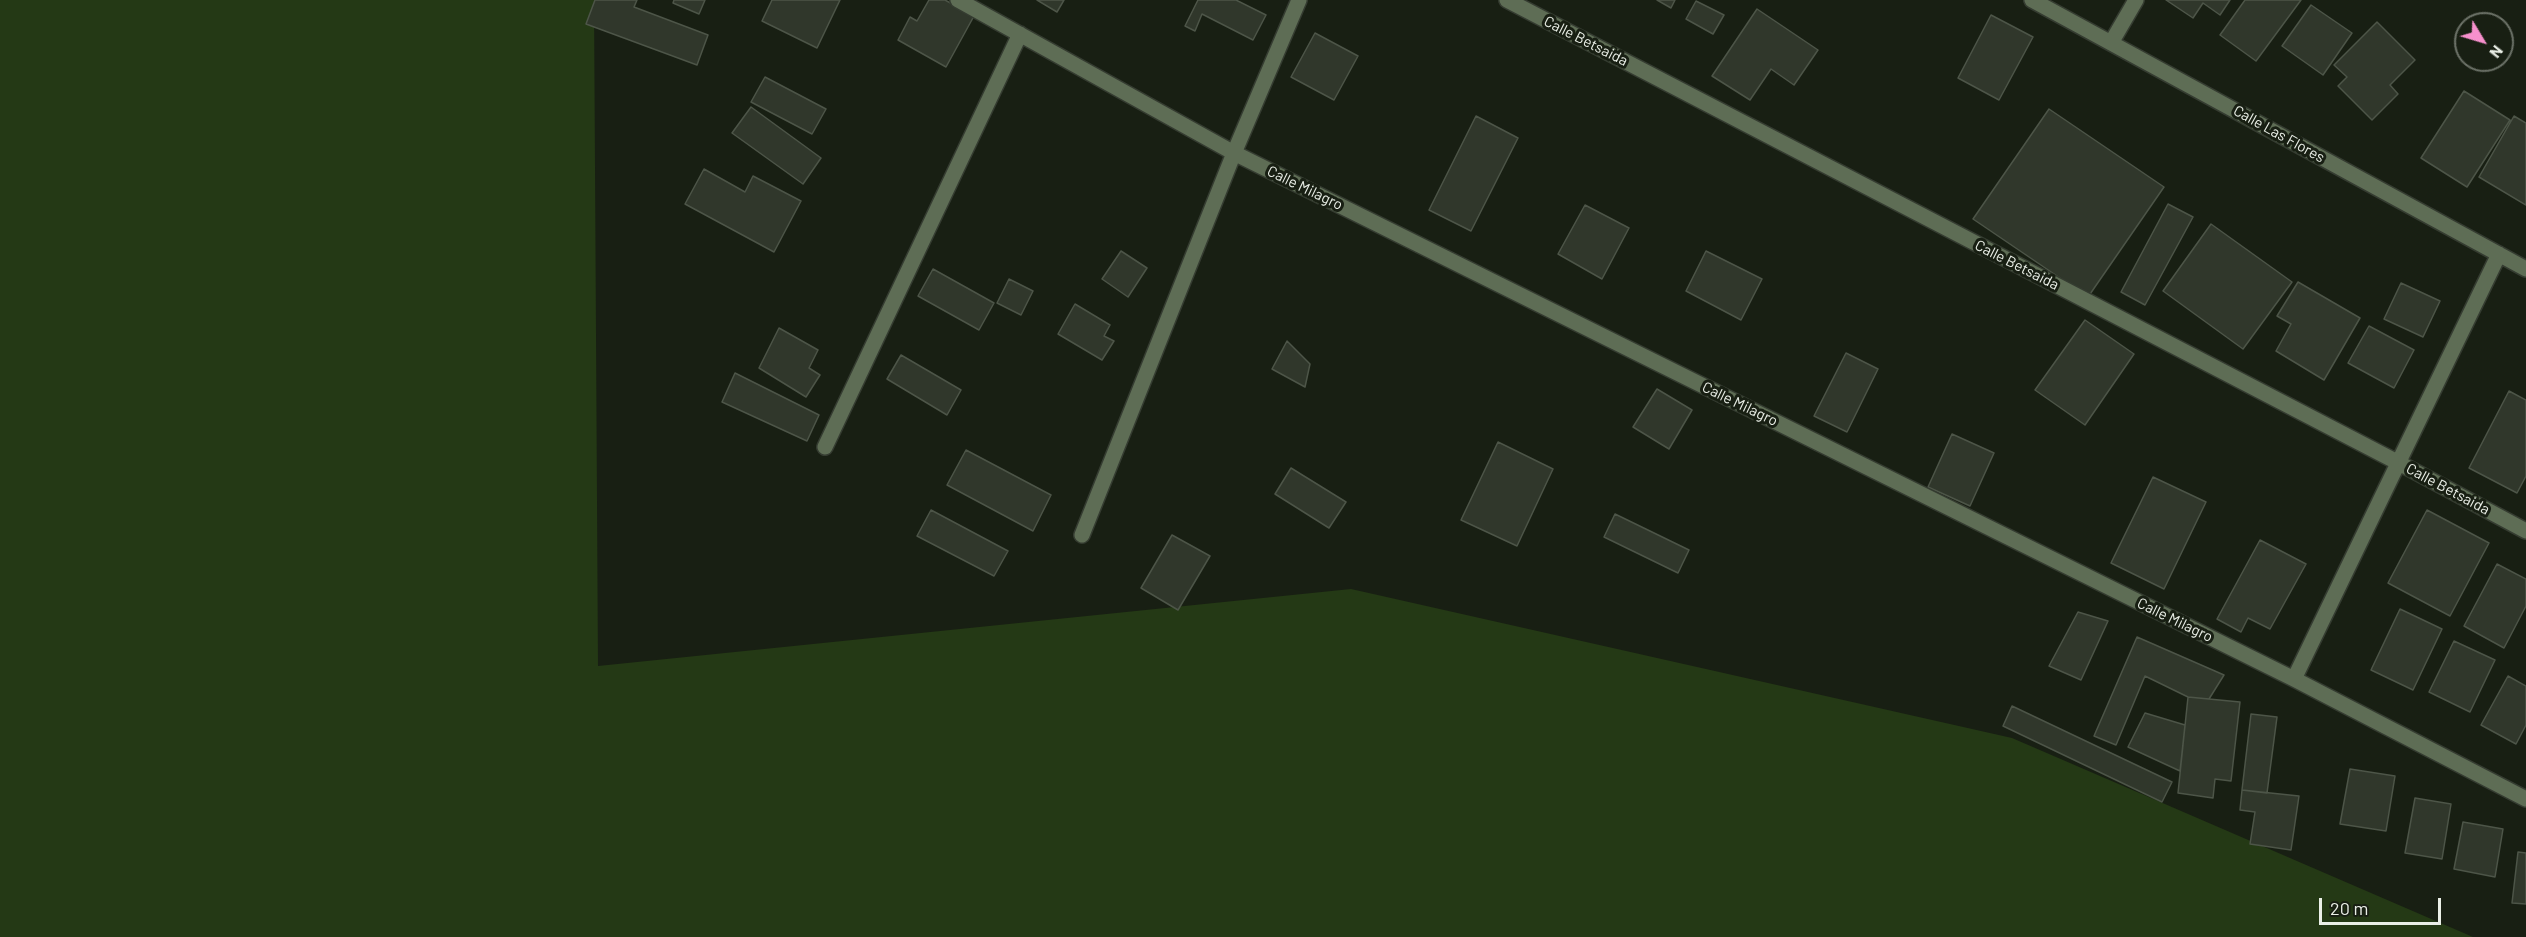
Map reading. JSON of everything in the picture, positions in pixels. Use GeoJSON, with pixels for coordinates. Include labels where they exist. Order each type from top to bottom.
{"type":"FeatureCollection","features":[{"type":"Feature","properties":{"kind":"street","name":"Calle Milagro"},"geometry":{"type":"LineString","coordinates":[[958,0],[1234,153],[2294,679],[2526,799]]}},
{"type":"Feature","properties":{"kind":"street"},"geometry":{"type":"LineString","coordinates":[[1082,535],[1234,153],[1299,0]]}},
{"type":"Feature","properties":{"kind":"street","name":"Calle Betsaida"},"geometry":{"type":"LineString","coordinates":[[1507,0],[2526,531]]}},
{"type":"Feature","properties":{"kind":"street","name":"Calle Las Flores"},"geometry":{"type":"LineString","coordinates":[[2032,0],[2526,269]]}},
{"type":"Feature","properties":{"kind":"street"},"geometry":{"type":"LineString","coordinates":[[2112,43],[2136,0]]}},
{"type":"Feature","properties":{"kind":"street"},"geometry":{"type":"LineString","coordinates":[[825,447],[1020,34]]}},
{"type":"Feature","properties":{"kind":"street"},"geometry":{"type":"LineString","coordinates":[[2294,679],[2499,254]]}},
{"type":"Feature","properties":{"kind":"green space"},"geometry":{"type":"Polygon","coordinates":[[[0,0],[594,0],[598,666],[1351,589],[2012,738],[2473,937],[0,937],[0,0]]]}},
{"type":"Feature","properties":{"kind":"building"},"geometry":{"type":"Polygon","coordinates":[[[595,0],[637,0],[634,7],[708,35],[697,65],[586,24],[595,0]]]}},
{"type":"Feature","properties":{"kind":"building"},"geometry":{"type":"Polygon","coordinates":[[[674,0],[705,0],[699,14],[673,3],[674,0]]]}},
{"type":"Feature","properties":{"kind":"building"},"geometry":{"type":"Polygon","coordinates":[[[772,0],[840,0],[817,48],[762,21],[772,0]]]}},
{"type":"Feature","properties":{"kind":"building"},"geometry":{"type":"Polygon","coordinates":[[[929,0],[945,0],[974,16],[946,67],[898,40],[910,17],[917,21],[929,0]]]}},
{"type":"Feature","properties":{"kind":"building"},"geometry":{"type":"Polygon","coordinates":[[[1037,0],[1064,0],[1057,12],[1037,0]]]}},
{"type":"Feature","properties":{"kind":"building"},"geometry":{"type":"Polygon","coordinates":[[[1198,0],[1236,0],[1266,15],[1253,40],[1202,14],[1195,31],[1185,26],[1198,0]]]}},
{"type":"Feature","properties":{"kind":"building"},"geometry":{"type":"Polygon","coordinates":[[[1657,0],[1675,0],[1671,8],[1657,0]]]}},
{"type":"Feature","properties":{"kind":"building"},"geometry":{"type":"Polygon","coordinates":[[[2166,0],[2230,0],[2220,15],[2203,3],[2193,18],[2166,0]]]}},
{"type":"Feature","properties":{"kind":"building"},"geometry":{"type":"Polygon","coordinates":[[[2245,0],[2301,0],[2256,61],[2220,35],[2245,0]]]}},
{"type":"Feature","properties":{"kind":"building"},"geometry":{"type":"Polygon","coordinates":[[[1696,1],[1724,15],[1713,34],[1686,19],[1696,1]]]}},
{"type":"Feature","properties":{"kind":"building"},"geometry":{"type":"Polygon","coordinates":[[[2311,5],[2352,33],[2323,75],[2282,46],[2311,5]]]}},
{"type":"Feature","properties":{"kind":"building"},"geometry":{"type":"Polygon","coordinates":[[[1757,9],[1818,50],[1794,85],[1771,69],[1750,100],[1712,76],[1757,9]]]}},
{"type":"Feature","properties":{"kind":"building"},"geometry":{"type":"Polygon","coordinates":[[[1991,15],[2033,37],[1999,100],[1958,78],[1991,15]]]}},
{"type":"Feature","properties":{"kind":"building"},"geometry":{"type":"Polygon","coordinates":[[[2377,22],[2415,60],[2390,85],[2398,94],[2372,120],[2338,86],[2347,77],[2334,65],[2377,22]]]}},
{"type":"Feature","properties":{"kind":"building"},"geometry":{"type":"Polygon","coordinates":[[[1315,33],[1358,56],[1334,100],[1291,77],[1315,33]]]}},
{"type":"Feature","properties":{"kind":"building"},"geometry":{"type":"Polygon","coordinates":[[[765,77],[826,109],[812,134],[751,102],[765,77]]]}},
{"type":"Feature","properties":{"kind":"building"},"geometry":{"type":"Polygon","coordinates":[[[2464,91],[2510,120],[2467,187],[2421,158],[2464,91]]]}},
{"type":"Feature","properties":{"kind":"building"},"geometry":{"type":"Polygon","coordinates":[[[751,107],[821,158],[803,184],[732,133],[751,107]]]}},
{"type":"Feature","properties":{"kind":"building"},"geometry":{"type":"Polygon","coordinates":[[[2049,109],[2164,187],[2088,297],[1973,219],[2049,109]]]}},
{"type":"Feature","properties":{"kind":"building"},"geometry":{"type":"Polygon","coordinates":[[[1476,116],[1518,138],[1471,231],[1429,210],[1476,116]]]}},
{"type":"Feature","properties":{"kind":"building"},"geometry":{"type":"Polygon","coordinates":[[[2514,116],[2526,123],[2526,205],[2479,177],[2514,116]]]}},
{"type":"Feature","properties":{"kind":"building"},"geometry":{"type":"Polygon","coordinates":[[[704,169],[745,192],[753,176],[801,201],[774,252],[685,204],[704,169]]]}},
{"type":"Feature","properties":{"kind":"building"},"geometry":{"type":"Polygon","coordinates":[[[2168,204],[2193,217],[2145,305],[2121,292],[2168,204]]]}},
{"type":"Feature","properties":{"kind":"building"},"geometry":{"type":"Polygon","coordinates":[[[1585,205],[1629,228],[1602,279],[1558,254],[1585,205]]]}},
{"type":"Feature","properties":{"kind":"building"},"geometry":{"type":"Polygon","coordinates":[[[2211,224],[2292,282],[2243,349],[2163,291],[2211,224]]]}},
{"type":"Feature","properties":{"kind":"building"},"geometry":{"type":"Polygon","coordinates":[[[1121,251],[1147,268],[1128,297],[1102,279],[1121,251]]]}},
{"type":"Feature","properties":{"kind":"building"},"geometry":{"type":"Polygon","coordinates":[[[1706,251],[1762,279],[1741,320],[1686,291],[1706,251]]]}},
{"type":"Feature","properties":{"kind":"building"},"geometry":{"type":"Polygon","coordinates":[[[933,269],[994,303],[979,330],[918,296],[933,269]]]}},
{"type":"Feature","properties":{"kind":"building"},"geometry":{"type":"Polygon","coordinates":[[[1009,279],[1033,291],[1021,315],[997,303],[1009,279]]]}},
{"type":"Feature","properties":{"kind":"building"},"geometry":{"type":"Polygon","coordinates":[[[2298,282],[2360,318],[2324,380],[2276,351],[2291,324],[2277,316],[2298,282]]]}},
{"type":"Feature","properties":{"kind":"building"},"geometry":{"type":"Polygon","coordinates":[[[2401,283],[2440,301],[2423,337],[2384,319],[2401,283]]]}},
{"type":"Feature","properties":{"kind":"building"},"geometry":{"type":"Polygon","coordinates":[[[1075,304],[1110,325],[1104,336],[1114,341],[1102,360],[1058,334],[1075,304]]]}},
{"type":"Feature","properties":{"kind":"building"},"geometry":{"type":"Polygon","coordinates":[[[2085,320],[2134,354],[2085,425],[2035,390],[2085,320]]]}},
{"type":"Feature","properties":{"kind":"building"},"geometry":{"type":"Polygon","coordinates":[[[2369,326],[2414,350],[2394,388],[2348,363],[2369,326]]]}},
{"type":"Feature","properties":{"kind":"building"},"geometry":{"type":"Polygon","coordinates":[[[779,328],[818,350],[809,368],[820,375],[806,397],[759,368],[779,328]]]}},
{"type":"Feature","properties":{"kind":"building"},"geometry":{"type":"Polygon","coordinates":[[[1287,341],[1310,364],[1305,387],[1272,369],[1287,341]]]}},
{"type":"Feature","properties":{"kind":"building"},"geometry":{"type":"Polygon","coordinates":[[[1846,353],[1878,369],[1847,432],[1814,416],[1846,353]]]}},
{"type":"Feature","properties":{"kind":"building"},"geometry":{"type":"Polygon","coordinates":[[[901,355],[961,390],[947,415],[887,379],[901,355]]]}},
{"type":"Feature","properties":{"kind":"building"},"geometry":{"type":"Polygon","coordinates":[[[735,373],[819,415],[807,441],[722,402],[735,373]]]}},
{"type":"Feature","properties":{"kind":"building"},"geometry":{"type":"Polygon","coordinates":[[[1657,389],[1692,410],[1669,449],[1633,427],[1657,389]]]}},
{"type":"Feature","properties":{"kind":"building"},"geometry":{"type":"Polygon","coordinates":[[[2509,391],[2526,400],[2526,476],[2517,493],[2469,468],[2509,391]]]}},
{"type":"Feature","properties":{"kind":"building"},"geometry":{"type":"Polygon","coordinates":[[[1952,434],[1994,453],[1970,506],[1928,487],[1952,434]]]}},
{"type":"Feature","properties":{"kind":"building"},"geometry":{"type":"Polygon","coordinates":[[[1498,442],[1553,469],[1517,546],[1461,520],[1498,442]]]}},
{"type":"Feature","properties":{"kind":"building"},"geometry":{"type":"Polygon","coordinates":[[[966,450],[1051,495],[1033,531],[947,485],[966,450]]]}},
{"type":"Feature","properties":{"kind":"building"},"geometry":{"type":"Polygon","coordinates":[[[1291,468],[1346,502],[1329,528],[1275,494],[1291,468]]]}},
{"type":"Feature","properties":{"kind":"building"},"geometry":{"type":"Polygon","coordinates":[[[2153,477],[2206,502],[2164,589],[2111,563],[2153,477]]]}},
{"type":"Feature","properties":{"kind":"building"},"geometry":{"type":"Polygon","coordinates":[[[931,510],[1008,551],[994,576],[917,536],[931,510]]]}},
{"type":"Feature","properties":{"kind":"building"},"geometry":{"type":"Polygon","coordinates":[[[2427,510],[2489,543],[2450,616],[2388,583],[2427,510]]]}},
{"type":"Feature","properties":{"kind":"building"},"geometry":{"type":"Polygon","coordinates":[[[1615,514],[1689,550],[1678,573],[1604,537],[1615,514]]]}},
{"type":"Feature","properties":{"kind":"building"},"geometry":{"type":"Polygon","coordinates":[[[1172,535],[1210,556],[1178,610],[1141,588],[1172,535]]]}},
{"type":"Feature","properties":{"kind":"building"},"geometry":{"type":"Polygon","coordinates":[[[2260,540],[2306,564],[2270,629],[2248,618],[2241,632],[2217,619],[2260,540]]]}},
{"type":"Feature","properties":{"kind":"building"},"geometry":{"type":"Polygon","coordinates":[[[2497,564],[2526,579],[2526,606],[2504,648],[2464,626],[2497,564]]]}},
{"type":"Feature","properties":{"kind":"building"},"geometry":{"type":"Polygon","coordinates":[[[2400,609],[2442,629],[2413,690],[2371,670],[2400,609]]]}},
{"type":"Feature","properties":{"kind":"building"},"geometry":{"type":"Polygon","coordinates":[[[2078,612],[2108,621],[2081,680],[2049,666],[2078,612]]]}},
{"type":"Feature","properties":{"kind":"building"},"geometry":{"type":"Polygon","coordinates":[[[2137,637],[2224,675],[2209,699],[2188,697],[2145,676],[2116,745],[2094,736],[2137,637]]]}},
{"type":"Feature","properties":{"kind":"building"},"geometry":{"type":"Polygon","coordinates":[[[2454,641],[2495,660],[2470,712],[2429,692],[2454,641]]]}},
{"type":"Feature","properties":{"kind":"building"},"geometry":{"type":"Polygon","coordinates":[[[2508,676],[2526,686],[2526,725],[2516,744],[2481,725],[2508,676]]]}},
{"type":"Feature","properties":{"kind":"building"},"geometry":{"type":"Polygon","coordinates":[[[2188,697],[2240,702],[2231,781],[2215,779],[2213,798],[2178,793],[2188,697]]]}},
{"type":"Feature","properties":{"kind":"building"},"geometry":{"type":"Polygon","coordinates":[[[2012,706],[2172,782],[2162,802],[2003,726],[2012,706]]]}},
{"type":"Feature","properties":{"kind":"building"},"geometry":{"type":"Polygon","coordinates":[[[2145,713],[2185,725],[2180,771],[2128,747],[2145,713]]]}},
{"type":"Feature","properties":{"kind":"building"},"geometry":{"type":"Polygon","coordinates":[[[2251,714],[2277,717],[2267,793],[2242,790],[2251,714]]]}},
{"type":"Feature","properties":{"kind":"building"},"geometry":{"type":"Polygon","coordinates":[[[2350,769],[2395,776],[2386,831],[2340,824],[2350,769]]]}},
{"type":"Feature","properties":{"kind":"building"},"geometry":{"type":"Polygon","coordinates":[[[2242,790],[2299,796],[2291,850],[2250,844],[2255,812],[2240,810],[2242,790]]]}},
{"type":"Feature","properties":{"kind":"building"},"geometry":{"type":"Polygon","coordinates":[[[2415,798],[2451,804],[2442,859],[2405,853],[2415,798]]]}},
{"type":"Feature","properties":{"kind":"building"},"geometry":{"type":"Polygon","coordinates":[[[2463,822],[2503,829],[2495,877],[2454,869],[2463,822]]]}},
{"type":"Feature","properties":{"kind":"building"},"geometry":{"type":"Polygon","coordinates":[[[2518,852],[2526,853],[2526,904],[2512,903],[2518,852]]]}}]}
